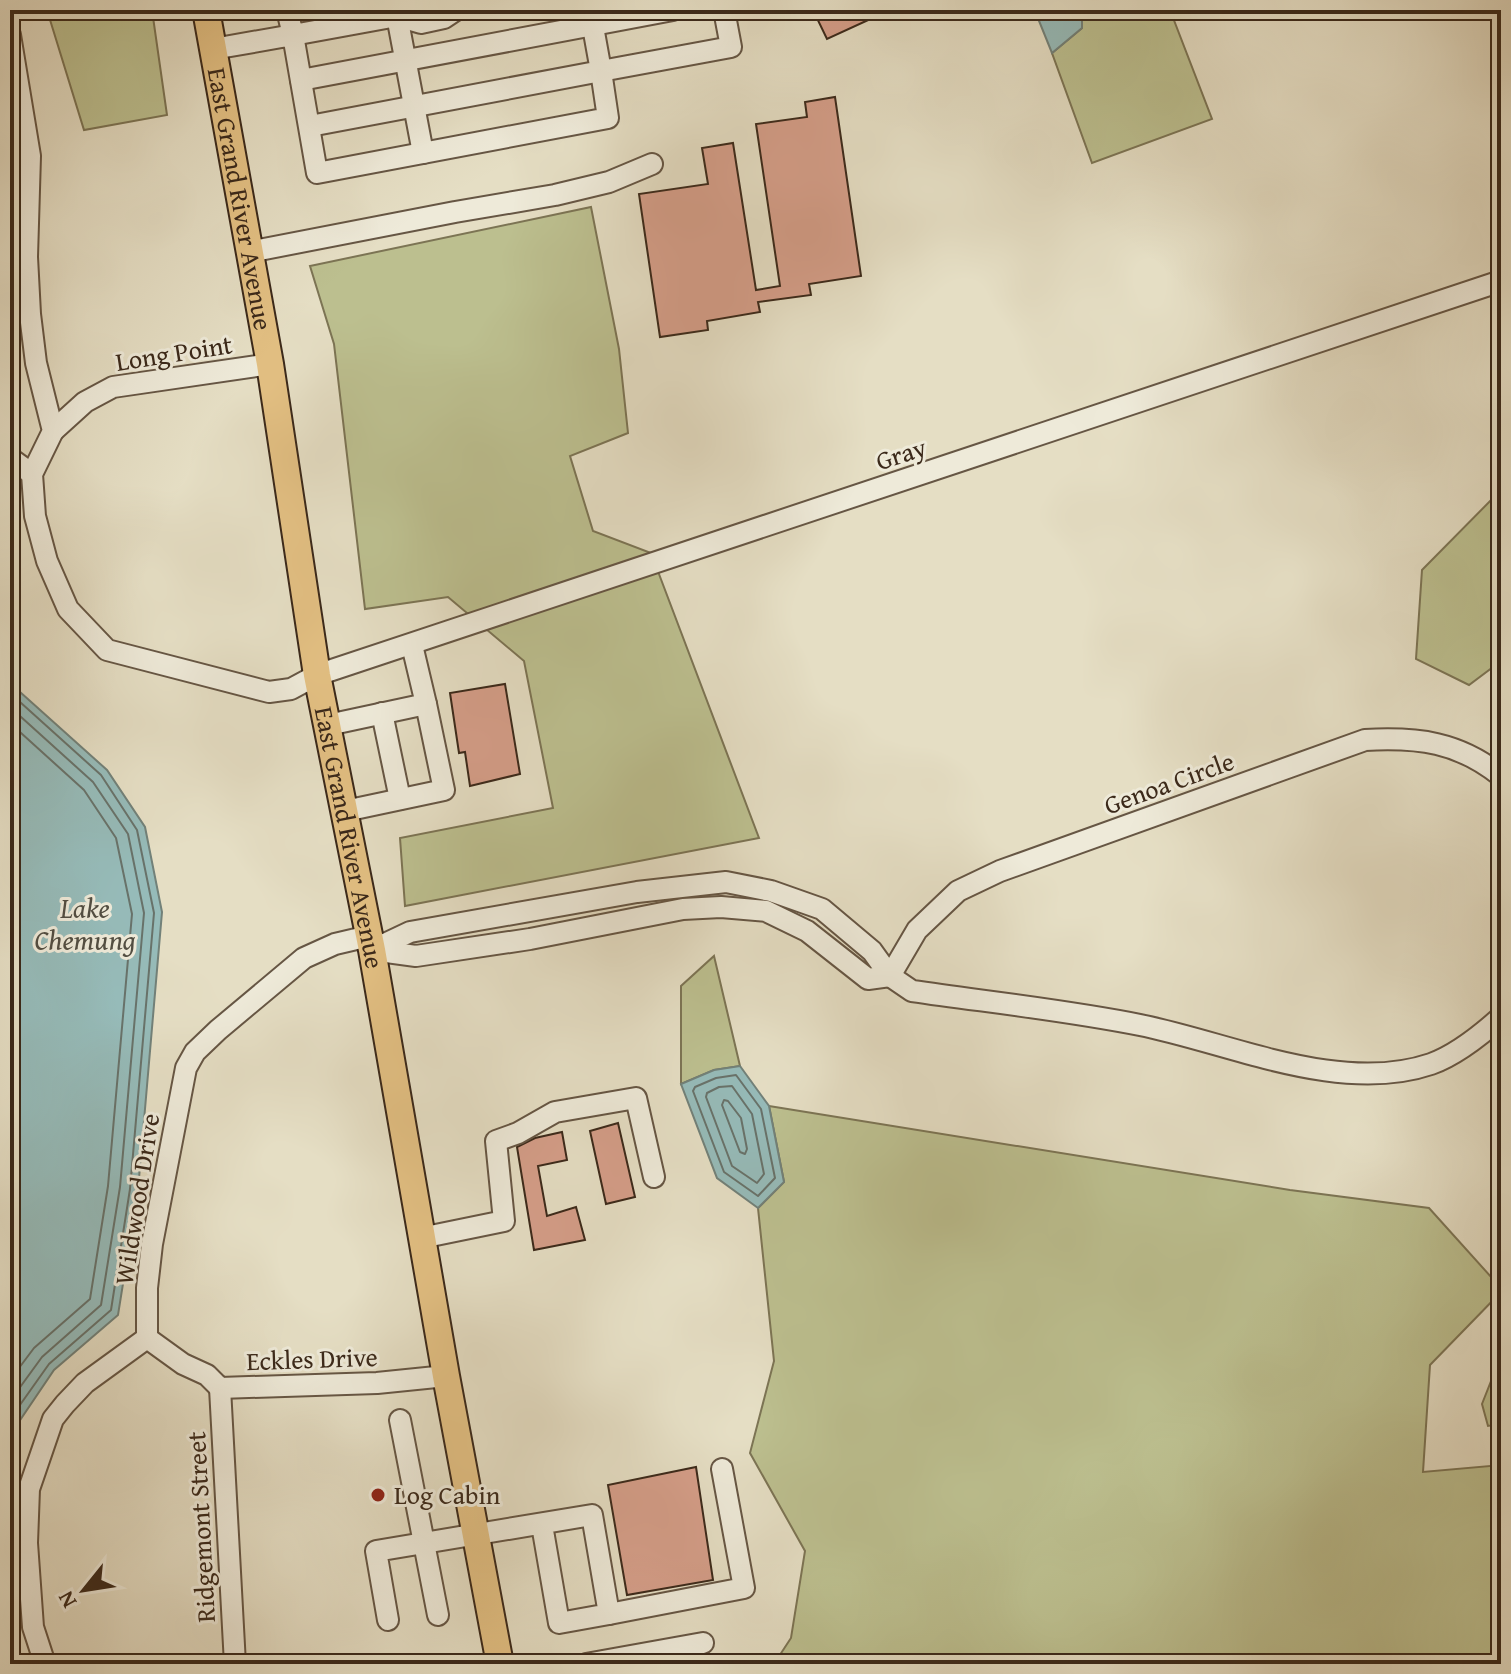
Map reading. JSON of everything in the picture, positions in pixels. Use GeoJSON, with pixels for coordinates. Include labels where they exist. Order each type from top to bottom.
{"type":"FeatureCollection","features":[{"type":"Feature","properties":{"kind":"main road","name":"East Grand River Avenue"},"geometry":{"type":"LineString","coordinates":[[206,10],[270,364],[317,675],[371,943],[421,1238],[500,1664]]}},
{"type":"Feature","properties":{"kind":"street"},"geometry":{"type":"LineString","coordinates":[[287,10],[317,173],[608,118],[592,18]]}},
{"type":"Feature","properties":{"kind":"street"},"geometry":{"type":"LineString","coordinates":[[213,49],[399,12],[421,23],[444,18],[456,10]]}},
{"type":"Feature","properties":{"kind":"street"},"geometry":{"type":"LineString","coordinates":[[301,80],[592,18],[673,10]]}},
{"type":"Feature","properties":{"kind":"street"},"geometry":{"type":"LineString","coordinates":[[310,126],[731,47],[724,10]]}},
{"type":"Feature","properties":{"kind":"street"},"geometry":{"type":"LineString","coordinates":[[399,12],[423,153]]}},
{"type":"Feature","properties":{"kind":"street"},"geometry":{"type":"LineString","coordinates":[[10,35],[30,156],[27,257],[30,314],[36,363],[53,431],[32,474],[10,458]]}},
{"type":"Feature","properties":{"kind":"street"},"geometry":{"type":"LineString","coordinates":[[249,252],[555,195],[609,182],[652,164]]}},
{"type":"Feature","properties":{"kind":"street","name":"Gray"},"geometry":{"type":"LineString","coordinates":[[32,474],[35,516],[47,561],[68,609],[107,650],[269,692],[291,689],[317,675],[1501,281]]}},
{"type":"Feature","properties":{"kind":"street","name":"Long Point"},"geometry":{"type":"LineString","coordinates":[[53,431],[85,402],[113,387],[270,364]]}},
{"type":"Feature","properties":{"kind":"street"},"geometry":{"type":"LineString","coordinates":[[345,811],[444,790],[412,645]]}},
{"type":"Feature","properties":{"kind":"street"},"geometry":{"type":"LineString","coordinates":[[328,725],[426,704]]}},
{"type":"Feature","properties":{"kind":"street"},"geometry":{"type":"LineString","coordinates":[[382,713],[400,799]]}},
{"type":"Feature","properties":{"kind":"street","name":"Genoa Circle"},"geometry":{"type":"LineString","coordinates":[[890,976],[917,930],[958,891],[1000,871],[1365,740],[1401,738],[1446,745],[1481,759],[1501,776]]}},
{"type":"Feature","properties":{"kind":"street"},"geometry":{"type":"LineString","coordinates":[[371,943],[467,921],[637,892],[726,882],[769,901],[868,979],[890,976],[912,991],[1141,1025],[1321,1072],[1383,1073],[1431,1064],[1479,1036],[1501,1017]]}},
{"type":"Feature","properties":{"kind":"street"},"geometry":{"type":"LineString","coordinates":[[637,892],[639,918]]}},
{"type":"Feature","properties":{"kind":"street"},"geometry":{"type":"LineString","coordinates":[[371,943],[416,956],[683,909],[769,901]]}},
{"type":"Feature","properties":{"kind":"street"},"geometry":{"type":"LineString","coordinates":[[467,921],[472,948]]}},
{"type":"Feature","properties":{"kind":"street","name":"Wildwood Drive"},"geometry":{"type":"LineString","coordinates":[[147,1338],[147,1288],[152,1244],[180,1091],[186,1068],[195,1052],[304,958],[335,944],[371,943]]}},
{"type":"Feature","properties":{"kind":"street"},"geometry":{"type":"LineString","coordinates":[[421,1238],[504,1221],[496,1141],[518,1133],[555,1112],[636,1098],[654,1177]]}},
{"type":"Feature","properties":{"kind":"street"},"geometry":{"type":"LineString","coordinates":[[45,1664],[33,1627],[27,1543],[29,1489],[53,1419],[85,1383],[147,1338]]}},
{"type":"Feature","properties":{"kind":"street","name":"Eckles Drive"},"geometry":{"type":"LineString","coordinates":[[147,1338],[183,1364],[207,1375],[220,1388],[377,1383],[446,1376]]}},
{"type":"Feature","properties":{"kind":"street","name":"Ridgemont Street"},"geometry":{"type":"LineString","coordinates":[[220,1388],[235,1664]]}},
{"type":"Feature","properties":{"kind":"street"},"geometry":{"type":"LineString","coordinates":[[400,1420],[438,1615]]}},
{"type":"Feature","properties":{"kind":"street"},"geometry":{"type":"LineString","coordinates":[[542,1525],[559,1623],[744,1588],[722,1469]]}},
{"type":"Feature","properties":{"kind":"street"},"geometry":{"type":"LineString","coordinates":[[388,1620],[376,1551],[592,1515],[609,1614]]}},
{"type":"Feature","properties":{"kind":"street"},"geometry":{"type":"LineString","coordinates":[[586,1664],[703,1643]]}},
{"type":"Feature","properties":{"kind":"green space"},"geometry":{"type":"Polygon","coordinates":[[[47,10],[152,10],[167,115],[84,130],[47,10]]]}},
{"type":"Feature","properties":{"kind":"green space"},"geometry":{"type":"Polygon","coordinates":[[[1082,10],[1170,10],[1212,119],[1092,163],[1052,53],[1082,28],[1082,10]]]}},
{"type":"Feature","properties":{"kind":"green space"},"geometry":{"type":"Polygon","coordinates":[[[591,207],[619,349],[628,433],[570,456],[593,531],[651,553],[759,838],[405,906],[400,838],[553,808],[524,661],[448,597],[365,609],[334,344],[310,266],[591,207]]]}},
{"type":"Feature","properties":{"kind":"green space"},"geometry":{"type":"Polygon","coordinates":[[[1501,490],[1501,661],[1469,685],[1416,659],[1422,570],[1501,490]]]}},
{"type":"Feature","properties":{"kind":"green space"},"geometry":{"type":"Polygon","coordinates":[[[714,956],[740,1066],[714,1070],[681,1084],[681,986],[714,956]]]}},
{"type":"Feature","properties":{"kind":"green space"},"geometry":{"type":"Polygon","coordinates":[[[769,1106],[1290,1190],[1429,1208],[1501,1288],[1501,1292],[1430,1365],[1423,1472],[1501,1465],[1501,1638],[1493,1664],[774,1664],[791,1638],[805,1551],[750,1453],[774,1361],[758,1208],[784,1182],[769,1106]]]}},
{"type":"Feature","properties":{"kind":"green space"},"geometry":{"type":"Polygon","coordinates":[[[1501,1366],[1501,1424],[1488,1426],[1482,1404],[1495,1371],[1501,1366]]]}},
{"type":"Feature","properties":{"kind":"water"},"geometry":{"type":"Polygon","coordinates":[[[1082,10],[1082,28],[1052,53],[1035,11],[1082,10]]]}},
{"type":"Feature","properties":{"kind":"water","name":"Lake Chemung"},"geometry":{"type":"Polygon","coordinates":[[[10,683],[107,770],[145,827],[162,912],[138,1190],[118,1315],[54,1370],[10,1435],[10,683]]]}},
{"type":"Feature","properties":{"kind":"water"},"geometry":{"type":"Polygon","coordinates":[[[740,1066],[769,1106],[784,1182],[758,1208],[717,1178],[681,1084],[714,1070],[740,1066]]]}},
{"type":"Feature","properties":{"kind":"building"},"geometry":{"type":"Polygon","coordinates":[[[813,10],[890,10],[827,39],[813,10]]]}},
{"type":"Feature","properties":{"kind":"building"},"geometry":{"type":"Polygon","coordinates":[[[835,97],[861,276],[809,284],[811,295],[758,302],[760,312],[707,321],[708,330],[660,337],[639,194],[708,184],[702,148],[733,143],[756,290],[780,286],[756,124],[807,117],[805,102],[835,97]]]}},
{"type":"Feature","properties":{"kind":"building"},"geometry":{"type":"Polygon","coordinates":[[[505,684],[520,774],[470,786],[465,752],[459,753],[450,693],[505,684]]]}},
{"type":"Feature","properties":{"kind":"building"},"geometry":{"type":"Polygon","coordinates":[[[618,1123],[635,1197],[606,1204],[590,1131],[618,1123]]]}},
{"type":"Feature","properties":{"kind":"building"},"geometry":{"type":"Polygon","coordinates":[[[562,1132],[567,1160],[538,1166],[547,1216],[576,1207],[585,1240],[534,1250],[517,1147],[535,1138],[562,1132]]]}},
{"type":"Feature","properties":{"kind":"building"},"geometry":{"type":"Polygon","coordinates":[[[696,1467],[713,1580],[627,1595],[608,1485],[696,1467]]]}},
{"type":"Feature","properties":{"kind":"waterway"},"geometry":{"type":"LineString","coordinates":[[10,426],[12,439]]}},
{"type":"Feature","properties":{"kind":"place","name":"Log Cabin"},"geometry":{"type":"Point","coordinates":[378,1495]}}]}
